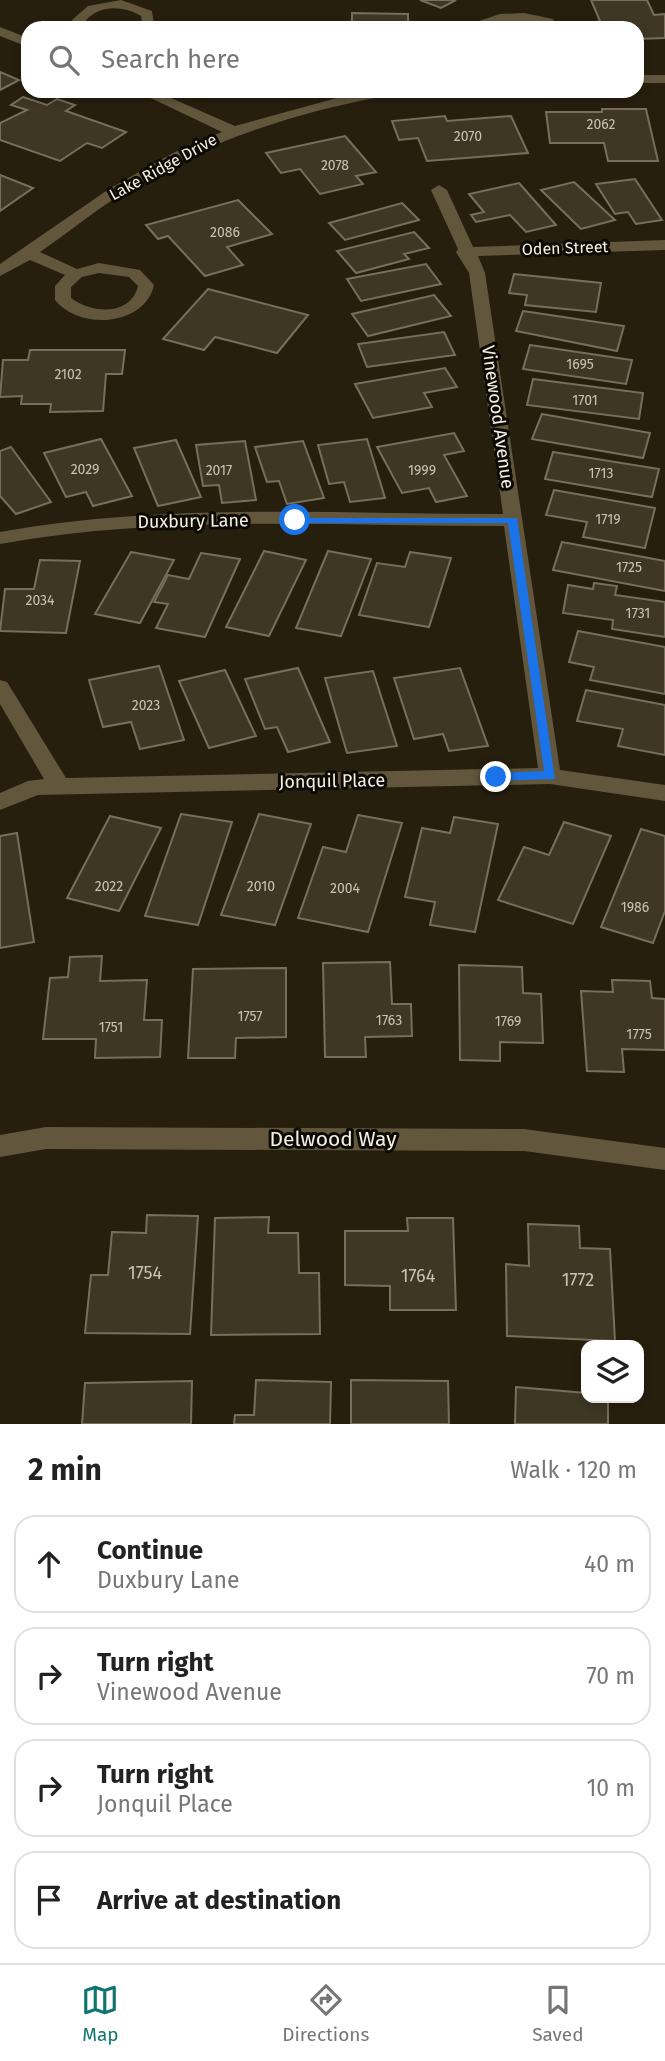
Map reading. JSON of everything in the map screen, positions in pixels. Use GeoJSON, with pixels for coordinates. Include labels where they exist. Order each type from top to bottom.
{"type":"FeatureCollection","features":[{"type":"Feature","properties":{"kind":"street"},"geometry":{"type":"LineString","coordinates":[[79,21],[88,10],[116,4],[135,6],[147,14],[149,21]]}},
{"type":"Feature","properties":{"kind":"street"},"geometry":{"type":"LineString","coordinates":[[490,21],[513,15],[543,21]]}},
{"type":"Feature","properties":{"kind":"street"},"geometry":{"type":"LineString","coordinates":[[0,32],[21,40]]}},
{"type":"Feature","properties":{"kind":"street"},"geometry":{"type":"LineString","coordinates":[[644,79],[665,79]]}},
{"type":"Feature","properties":{"kind":"street"},"geometry":{"type":"LineString","coordinates":[[159,98],[233,131]]}},
{"type":"Feature","properties":{"kind":"street","name":"Lake Ridge Drive"},"geometry":{"type":"LineString","coordinates":[[0,271],[30,254],[114,192],[215,137],[363,98]]}},
{"type":"Feature","properties":{"kind":"street","name":"Vinewood Avenue"},"geometry":{"type":"LineString","coordinates":[[439,190],[464,252],[477,273],[550,776]]}},
{"type":"Feature","properties":{"kind":"street","name":"Oden Street"},"geometry":{"type":"LineString","coordinates":[[464,252],[665,245]]}},
{"type":"Feature","properties":{"kind":"street"},"geometry":{"type":"LineString","coordinates":[[30,254],[76,274],[99,268],[124,270],[142,279],[146,292],[135,306],[125,310],[88,314],[77,311],[63,300],[63,286],[76,274]]}},
{"type":"Feature","properties":{"kind":"street","name":"Duxbury Lane"},"geometry":{"type":"LineString","coordinates":[[0,538],[61,527],[159,520],[513,520]]}},
{"type":"Feature","properties":{"kind":"street"},"geometry":{"type":"LineString","coordinates":[[0,687],[60,787]]}},
{"type":"Feature","properties":{"kind":"street","name":"Jonquil Place"},"geometry":{"type":"LineString","coordinates":[[0,802],[36,787],[550,776],[665,793]]}},
{"type":"Feature","properties":{"kind":"street","name":"Delwood Way"},"geometry":{"type":"LineString","coordinates":[[0,1146],[46,1138],[524,1140],[665,1159]]}},
{"type":"Feature","properties":{"kind":"building"},"geometry":{"type":"Polygon","coordinates":[[[420,0],[456,0],[441,8],[420,0]]]}},
{"type":"Feature","properties":{"kind":"building"},"geometry":{"type":"Polygon","coordinates":[[[591,0],[647,0],[654,15],[665,14],[665,38],[644,39],[644,21],[600,21],[591,0]]]}},
{"type":"Feature","properties":{"kind":"building"},"geometry":{"type":"Polygon","coordinates":[[[352,13],[408,14],[408,21],[352,21],[352,13]]]}},
{"type":"Feature","properties":{"kind":"building"},"geometry":{"type":"Polygon","coordinates":[[[0,72],[19,80],[0,90],[0,72]]]}},
{"type":"Feature","properties":{"kind":"building"},"geometry":{"type":"Polygon","coordinates":[[[22,98],[47,105],[57,99],[75,105],[66,111],[126,132],[102,148],[87,143],[60,161],[0,140],[0,123],[27,110],[11,105],[22,98]]]}},
{"type":"Feature","properties":{"kind":"building"},"geometry":{"type":"Polygon","coordinates":[[[602,109],[646,109],[658,161],[608,161],[604,143],[550,143],[546,112],[602,112],[602,109]]]}},
{"type":"Feature","properties":{"kind":"building"},"geometry":{"type":"Polygon","coordinates":[[[445,116],[447,121],[511,116],[528,153],[427,161],[418,138],[399,140],[392,121],[445,116]]]}},
{"type":"Feature","properties":{"kind":"building"},"geometry":{"type":"Polygon","coordinates":[[[345,136],[376,172],[356,176],[363,184],[320,194],[300,169],[281,173],[266,153],[345,136]]]}},
{"type":"Feature","properties":{"kind":"building"},"geometry":{"type":"Polygon","coordinates":[[[0,175],[33,188],[0,211],[0,175]]]}},
{"type":"Feature","properties":{"kind":"building"},"geometry":{"type":"Polygon","coordinates":[[[635,179],[662,220],[636,224],[628,212],[615,214],[596,184],[635,179]]]}},
{"type":"Feature","properties":{"kind":"building"},"geometry":{"type":"Polygon","coordinates":[[[574,182],[615,220],[581,229],[541,190],[574,182]]]}},
{"type":"Feature","properties":{"kind":"building"},"geometry":{"type":"Polygon","coordinates":[[[519,183],[556,225],[526,232],[510,215],[476,222],[471,215],[484,212],[469,194],[519,183]]]}},
{"type":"Feature","properties":{"kind":"building"},"geometry":{"type":"Polygon","coordinates":[[[238,200],[272,234],[227,247],[243,265],[205,276],[168,236],[158,239],[146,225],[238,200]]]}},
{"type":"Feature","properties":{"kind":"building"},"geometry":{"type":"Polygon","coordinates":[[[402,203],[419,220],[345,240],[329,223],[402,203]]]}},
{"type":"Feature","properties":{"kind":"building"},"geometry":{"type":"Polygon","coordinates":[[[414,232],[429,248],[404,254],[409,259],[356,273],[337,251],[414,232]]]}},
{"type":"Feature","properties":{"kind":"building"},"geometry":{"type":"Polygon","coordinates":[[[426,264],[441,284],[361,301],[347,279],[426,264]]]}},
{"type":"Feature","properties":{"kind":"building"},"geometry":{"type":"Polygon","coordinates":[[[514,274],[601,283],[596,312],[525,305],[527,295],[509,293],[514,274]]]}},
{"type":"Feature","properties":{"kind":"building"},"geometry":{"type":"Polygon","coordinates":[[[208,289],[308,315],[277,353],[215,337],[204,350],[163,339],[208,289]]]}},
{"type":"Feature","properties":{"kind":"building"},"geometry":{"type":"Polygon","coordinates":[[[434,295],[451,316],[368,336],[352,314],[434,295]]]}},
{"type":"Feature","properties":{"kind":"building"},"geometry":{"type":"Polygon","coordinates":[[[523,311],[624,326],[617,351],[516,331],[523,311]]]}},
{"type":"Feature","properties":{"kind":"building"},"geometry":{"type":"Polygon","coordinates":[[[444,332],[455,355],[367,367],[358,344],[444,332]]]}},
{"type":"Feature","properties":{"kind":"building"},"geometry":{"type":"Polygon","coordinates":[[[530,345],[632,360],[626,384],[523,369],[530,345]]]}},
{"type":"Feature","properties":{"kind":"building"},"geometry":{"type":"Polygon","coordinates":[[[30,350],[125,350],[122,374],[106,374],[103,411],[50,412],[51,404],[21,404],[22,396],[0,397],[3,360],[28,360],[30,350]]]}},
{"type":"Feature","properties":{"kind":"building"},"geometry":{"type":"Polygon","coordinates":[[[445,368],[457,387],[424,393],[432,407],[373,418],[355,384],[445,368]]]}},
{"type":"Feature","properties":{"kind":"building"},"geometry":{"type":"Polygon","coordinates":[[[533,379],[643,393],[639,419],[527,405],[533,379]]]}},
{"type":"Feature","properties":{"kind":"building"},"geometry":{"type":"Polygon","coordinates":[[[542,414],[650,433],[643,458],[532,439],[542,414]]]}},
{"type":"Feature","properties":{"kind":"building"},"geometry":{"type":"Polygon","coordinates":[[[454,433],[464,451],[444,455],[467,496],[436,502],[429,488],[402,493],[377,447],[454,433]]]}},
{"type":"Feature","properties":{"kind":"building"},"geometry":{"type":"Polygon","coordinates":[[[101,439],[132,496],[93,506],[86,492],[66,497],[44,453],[101,439]]]}},
{"type":"Feature","properties":{"kind":"building"},"geometry":{"type":"Polygon","coordinates":[[[367,439],[385,498],[350,502],[344,482],[329,484],[318,445],[367,439]]]}},
{"type":"Feature","properties":{"kind":"building"},"geometry":{"type":"Polygon","coordinates":[[[176,440],[201,497],[158,506],[134,448],[176,440]]]}},
{"type":"Feature","properties":{"kind":"building"},"geometry":{"type":"Polygon","coordinates":[[[245,441],[256,500],[222,503],[219,485],[203,486],[196,445],[245,441]]]}},
{"type":"Feature","properties":{"kind":"building"},"geometry":{"type":"Polygon","coordinates":[[[303,441],[324,498],[287,504],[279,481],[267,482],[255,447],[303,441]]]}},
{"type":"Feature","properties":{"kind":"building"},"geometry":{"type":"Polygon","coordinates":[[[11,447],[51,502],[16,514],[0,496],[0,451],[11,447]]]}},
{"type":"Feature","properties":{"kind":"building"},"geometry":{"type":"Polygon","coordinates":[[[553,452],[659,469],[652,497],[545,479],[553,452]]]}},
{"type":"Feature","properties":{"kind":"building"},"geometry":{"type":"Polygon","coordinates":[[[554,490],[655,508],[645,548],[583,537],[587,522],[546,515],[554,490]]]}},
{"type":"Feature","properties":{"kind":"building"},"geometry":{"type":"Polygon","coordinates":[[[562,542],[665,561],[665,591],[553,570],[562,542]]]}},
{"type":"Feature","properties":{"kind":"building"},"geometry":{"type":"Polygon","coordinates":[[[264,551],[306,560],[269,636],[226,627],[264,551]]]}},
{"type":"Feature","properties":{"kind":"building"},"geometry":{"type":"Polygon","coordinates":[[[328,551],[371,559],[341,636],[296,628],[328,551]]]}},
{"type":"Feature","properties":{"kind":"building"},"geometry":{"type":"Polygon","coordinates":[[[131,552],[174,560],[140,623],[95,614],[131,552]]]}},
{"type":"Feature","properties":{"kind":"building"},"geometry":{"type":"Polygon","coordinates":[[[410,552],[451,558],[429,627],[359,615],[377,563],[405,567],[410,552]]]}},
{"type":"Feature","properties":{"kind":"building"},"geometry":{"type":"Polygon","coordinates":[[[201,553],[240,559],[205,637],[156,628],[168,604],[154,602],[168,575],[189,579],[201,553]]]}},
{"type":"Feature","properties":{"kind":"building"},"geometry":{"type":"Polygon","coordinates":[[[40,560],[80,561],[66,633],[0,631],[5,589],[34,589],[40,560]]]}},
{"type":"Feature","properties":{"kind":"building"},"geometry":{"type":"Polygon","coordinates":[[[594,583],[617,586],[615,595],[665,602],[665,637],[612,629],[613,620],[563,613],[568,585],[593,589],[594,583]]]}},
{"type":"Feature","properties":{"kind":"building"},"geometry":{"type":"Polygon","coordinates":[[[578,631],[665,647],[665,694],[590,680],[594,667],[569,662],[578,631]]]}},
{"type":"Feature","properties":{"kind":"building"},"geometry":{"type":"Polygon","coordinates":[[[159,666],[184,740],[140,749],[131,722],[103,727],[89,680],[159,666]]]}},
{"type":"Feature","properties":{"kind":"building"},"geometry":{"type":"Polygon","coordinates":[[[298,668],[330,742],[288,752],[277,727],[265,729],[245,679],[298,668]]]}},
{"type":"Feature","properties":{"kind":"building"},"geometry":{"type":"Polygon","coordinates":[[[460,668],[488,746],[449,751],[443,734],[414,739],[394,678],[460,668]]]}},
{"type":"Feature","properties":{"kind":"building"},"geometry":{"type":"Polygon","coordinates":[[[225,670],[256,736],[209,748],[179,681],[225,670]]]}},
{"type":"Feature","properties":{"kind":"building"},"geometry":{"type":"Polygon","coordinates":[[[373,671],[397,746],[347,753],[325,678],[373,671]]]}},
{"type":"Feature","properties":{"kind":"building"},"geometry":{"type":"Polygon","coordinates":[[[586,690],[665,705],[665,755],[618,746],[623,729],[577,721],[586,690]]]}},
{"type":"Feature","properties":{"kind":"building"},"geometry":{"type":"Polygon","coordinates":[[[181,814],[232,822],[198,925],[145,916],[181,814]]]}},
{"type":"Feature","properties":{"kind":"building"},"geometry":{"type":"Polygon","coordinates":[[[259,814],[311,824],[275,925],[221,915],[259,814]]]}},
{"type":"Feature","properties":{"kind":"building"},"geometry":{"type":"Polygon","coordinates":[[[358,815],[402,823],[368,932],[298,918],[323,847],[346,852],[358,815]]]}},
{"type":"Feature","properties":{"kind":"building"},"geometry":{"type":"Polygon","coordinates":[[[110,816],[161,828],[119,911],[67,898],[110,816]]]}},
{"type":"Feature","properties":{"kind":"building"},"geometry":{"type":"Polygon","coordinates":[[[454,817],[498,824],[475,932],[430,925],[435,902],[405,897],[422,828],[450,833],[454,817]]]}},
{"type":"Feature","properties":{"kind":"building"},"geometry":{"type":"Polygon","coordinates":[[[564,822],[611,836],[573,924],[498,900],[524,847],[549,855],[564,822]]]}},
{"type":"Feature","properties":{"kind":"building"},"geometry":{"type":"Polygon","coordinates":[[[641,829],[665,836],[665,911],[653,943],[601,927],[641,829]]]}},
{"type":"Feature","properties":{"kind":"building"},"geometry":{"type":"Polygon","coordinates":[[[17,833],[34,942],[0,948],[0,836],[17,833]]]}},
{"type":"Feature","properties":{"kind":"building"},"geometry":{"type":"Polygon","coordinates":[[[102,956],[100,981],[147,980],[144,1020],[162,1020],[160,1057],[95,1058],[96,1039],[43,1039],[50,978],[68,977],[70,957],[102,956]]]}},
{"type":"Feature","properties":{"kind":"building"},"geometry":{"type":"Polygon","coordinates":[[[390,962],[392,1004],[411,1004],[412,1036],[365,1037],[366,1057],[325,1057],[323,963],[390,962]]]}},
{"type":"Feature","properties":{"kind":"building"},"geometry":{"type":"Polygon","coordinates":[[[459,965],[522,967],[523,993],[541,994],[543,1043],[500,1042],[500,1061],[460,1060],[459,965]]]}},
{"type":"Feature","properties":{"kind":"building"},"geometry":{"type":"Polygon","coordinates":[[[286,968],[286,1037],[236,1038],[235,1058],[188,1058],[193,969],[286,968]]]}},
{"type":"Feature","properties":{"kind":"building"},"geometry":{"type":"Polygon","coordinates":[[[612,980],[650,981],[652,998],[665,999],[665,1050],[622,1049],[624,1072],[587,1071],[581,991],[613,992],[612,980]]]}},
{"type":"Feature","properties":{"kind":"building"},"geometry":{"type":"Polygon","coordinates":[[[147,1215],[198,1216],[190,1334],[85,1333],[91,1275],[108,1275],[112,1232],[146,1233],[147,1215]]]}},
{"type":"Feature","properties":{"kind":"building"},"geometry":{"type":"Polygon","coordinates":[[[269,1217],[268,1233],[298,1233],[299,1273],[319,1273],[320,1334],[211,1335],[215,1218],[269,1217]]]}},
{"type":"Feature","properties":{"kind":"building"},"geometry":{"type":"Polygon","coordinates":[[[407,1218],[453,1218],[456,1310],[390,1310],[390,1286],[345,1285],[345,1231],[408,1231],[407,1218]]]}},
{"type":"Feature","properties":{"kind":"building"},"geometry":{"type":"Polygon","coordinates":[[[528,1224],[579,1226],[580,1248],[610,1249],[615,1340],[507,1336],[506,1264],[529,1266],[528,1224]]]}},
{"type":"Feature","properties":{"kind":"building"},"geometry":{"type":"Polygon","coordinates":[[[256,1380],[331,1382],[330,1424],[234,1424],[235,1415],[254,1415],[256,1380]]]}},
{"type":"Feature","properties":{"kind":"building"},"geometry":{"type":"Polygon","coordinates":[[[351,1380],[448,1381],[449,1424],[351,1424],[351,1380]]]}},
{"type":"Feature","properties":{"kind":"building"},"geometry":{"type":"Polygon","coordinates":[[[192,1381],[191,1424],[82,1424],[85,1383],[192,1381]]]}},
{"type":"Feature","properties":{"kind":"building"},"geometry":{"type":"Polygon","coordinates":[[[516,1387],[581,1393],[581,1403],[608,1403],[608,1424],[515,1424],[516,1387]]]}},
{"type":"Feature","properties":{"kind":"route"},"geometry":{"type":"LineString","coordinates":[[295,520],[513,520],[550,776],[496,777]]}}]}
